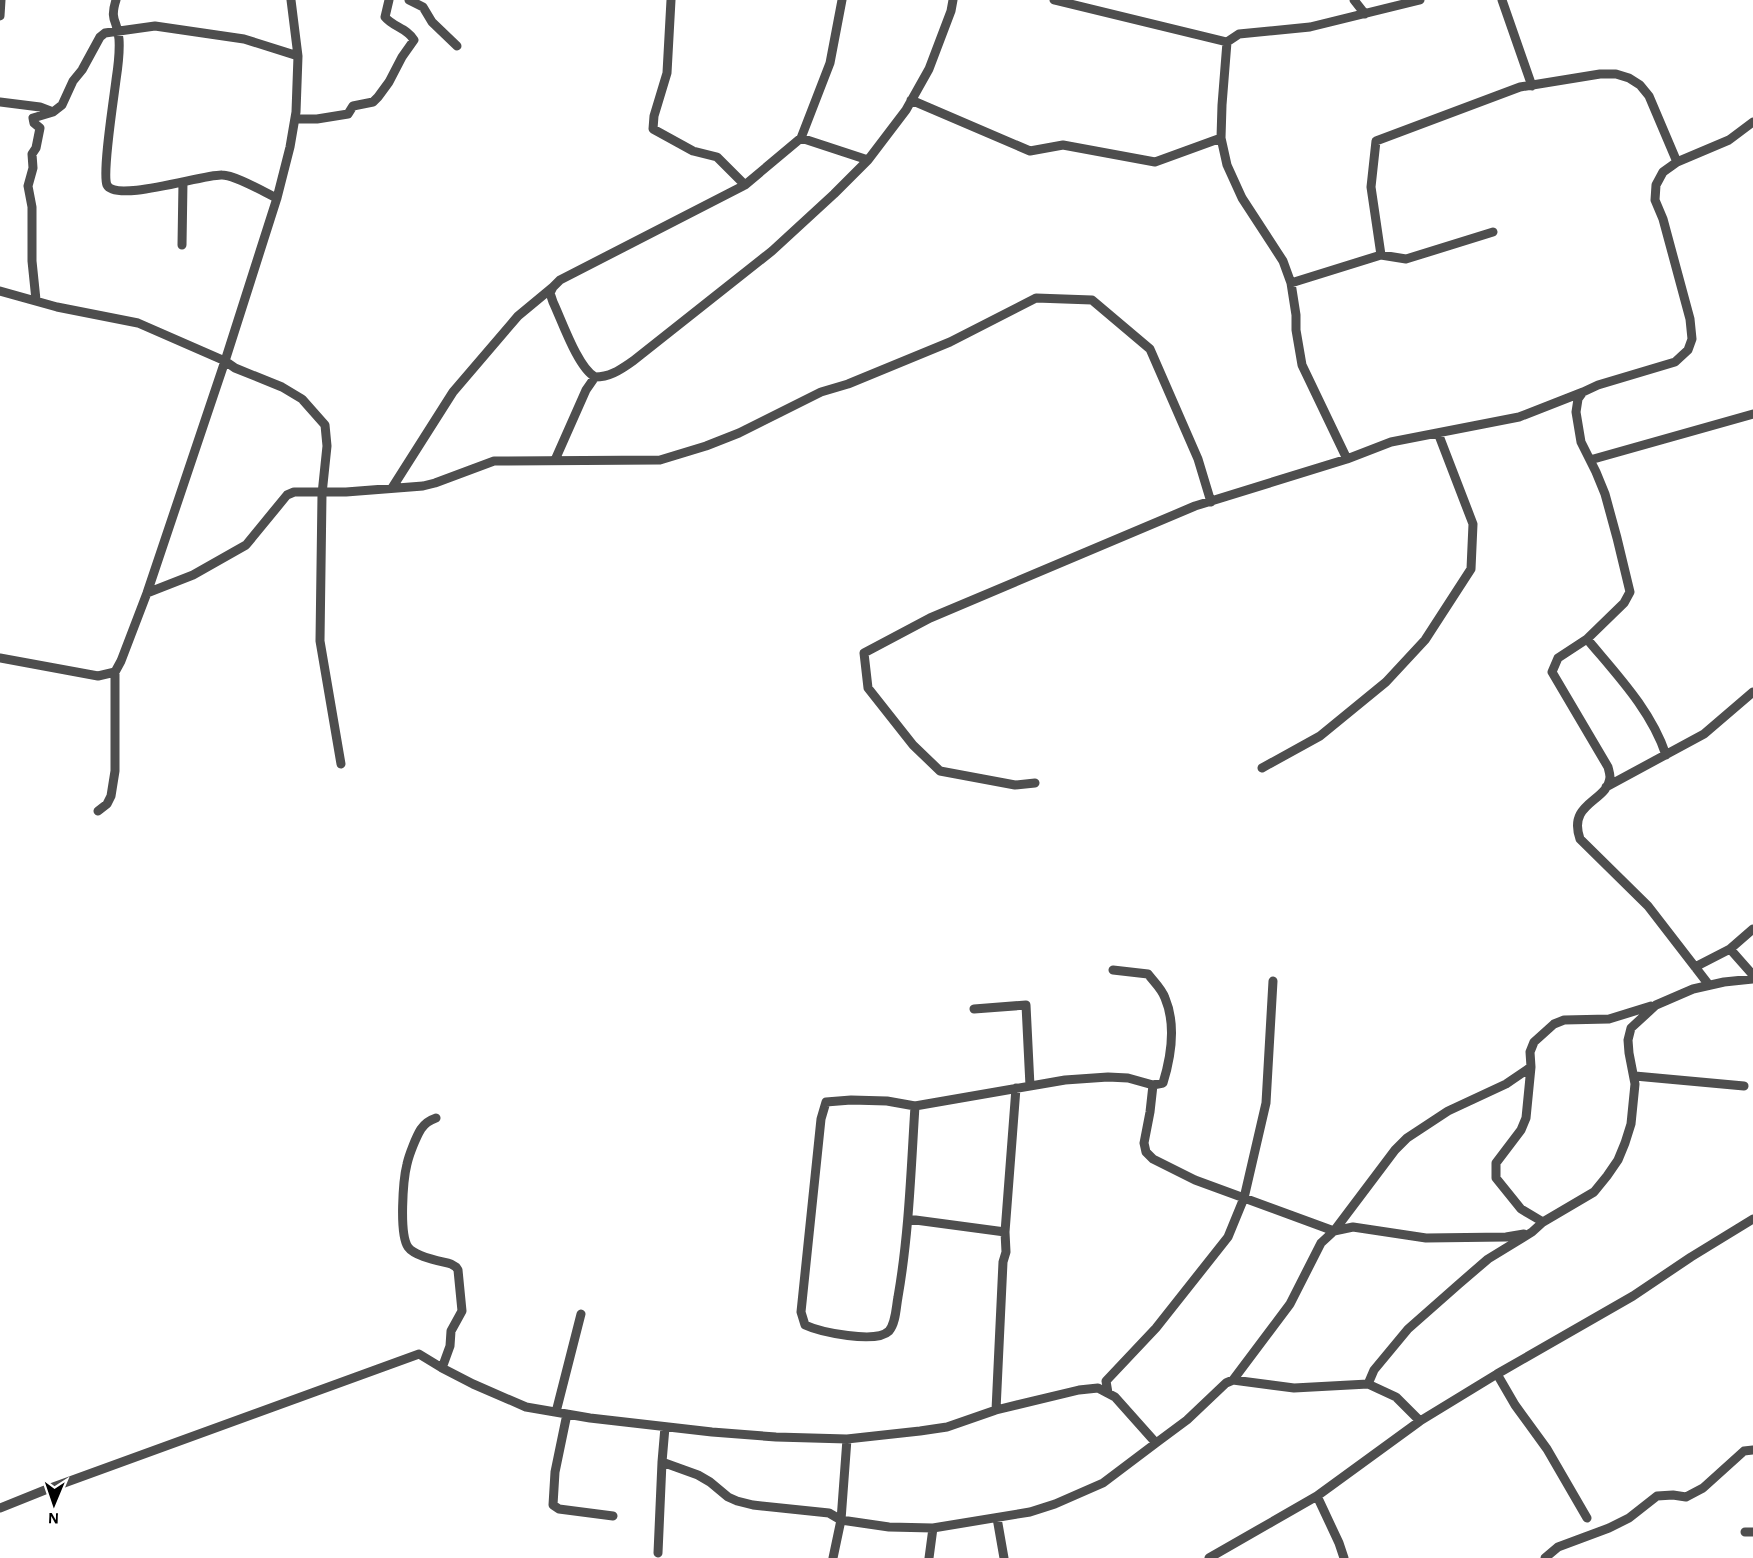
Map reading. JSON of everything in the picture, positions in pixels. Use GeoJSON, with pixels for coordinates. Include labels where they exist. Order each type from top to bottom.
{"type":"FeatureCollection","features":[{"type":"Feature","properties":{"kind":"street"},"geometry":{"type":"LineString","coordinates":[[0,16],[1,0]]}},
{"type":"Feature","properties":{"kind":"street"},"geometry":{"type":"LineString","coordinates":[[116,0],[112,16],[119,38],[118,72],[110,116],[106,173],[107,184],[111,189],[118,191],[160,187],[224,175],[277,198]]}},
{"type":"Feature","properties":{"kind":"street"},"geometry":{"type":"LineString","coordinates":[[98,811],[107,804],[111,796],[115,771],[115,672],[147,593],[277,198],[295,119],[298,56],[291,0]]}},
{"type":"Feature","properties":{"kind":"street"},"geometry":{"type":"LineString","coordinates":[[295,119],[317,119],[348,114],[353,106],[373,102],[384,90],[414,40],[412,36],[385,17],[389,0]]}},
{"type":"Feature","properties":{"kind":"street"},"geometry":{"type":"LineString","coordinates":[[409,0],[425,3],[432,22],[457,46]]}},
{"type":"Feature","properties":{"kind":"street"},"geometry":{"type":"LineString","coordinates":[[671,0],[667,73],[654,116],[653,129],[693,151],[717,157],[745,185]]}},
{"type":"Feature","properties":{"kind":"street"},"geometry":{"type":"LineString","coordinates":[[392,488],[453,392],[518,316],[560,280],[745,185],[801,138],[830,63],[842,0]]}},
{"type":"Feature","properties":{"kind":"street"},"geometry":{"type":"LineString","coordinates":[[552,287],[550,293],[553,302],[582,364],[589,373],[595,377],[605,377],[633,361],[772,252],[868,160],[906,110],[929,69],[953,0]]}},
{"type":"Feature","properties":{"kind":"street"},"geometry":{"type":"LineString","coordinates":[[1054,0],[1227,42],[1239,34],[1310,27],[1420,0]]}},
{"type":"Feature","properties":{"kind":"street"},"geometry":{"type":"LineString","coordinates":[[1354,0],[1365,14]]}},
{"type":"Feature","properties":{"kind":"street"},"geometry":{"type":"LineString","coordinates":[[1502,0],[1532,86]]}},
{"type":"Feature","properties":{"kind":"street"},"geometry":{"type":"LineString","coordinates":[[36,300],[32,261],[32,207],[28,186],[33,168],[32,154],[39,139],[40,128],[34,123],[33,118],[53,112],[62,105],[73,81],[105,33],[155,26],[244,39],[298,56]]}},
{"type":"Feature","properties":{"kind":"street"},"geometry":{"type":"LineString","coordinates":[[1227,42],[1221,138],[1227,165],[1242,198],[1283,261],[1291,283],[1302,365],[1347,459]]}},
{"type":"Feature","properties":{"kind":"street"},"geometry":{"type":"LineString","coordinates":[[1381,255],[1371,187],[1376,141],[1520,87],[1600,74],[1616,74],[1629,78],[1649,96],[1677,162]]}},
{"type":"Feature","properties":{"kind":"street"},"geometry":{"type":"LineString","coordinates":[[911,100],[1030,151],[1063,145],[1155,162],[1221,138]]}},
{"type":"Feature","properties":{"kind":"street"},"geometry":{"type":"LineString","coordinates":[[0,102],[40,106],[53,112]]}},
{"type":"Feature","properties":{"kind":"street"},"geometry":{"type":"LineString","coordinates":[[1035,783],[1015,785],[940,771],[913,745],[868,688],[864,653],[930,618],[1195,507],[1347,459],[1391,442],[1519,417],[1598,385],[1675,362],[1688,350],[1692,339],[1690,319],[1656,200],[1656,185],[1663,172],[1677,162],[1729,140],[1753,122]]}},
{"type":"Feature","properties":{"kind":"street"},"geometry":{"type":"LineString","coordinates":[[801,138],[868,160]]}},
{"type":"Feature","properties":{"kind":"street"},"geometry":{"type":"LineString","coordinates":[[182,245],[183,182]]}},
{"type":"Feature","properties":{"kind":"street"},"geometry":{"type":"LineString","coordinates":[[1291,283],[1381,255],[1406,259],[1493,232]]}},
{"type":"Feature","properties":{"kind":"street"},"geometry":{"type":"LineString","coordinates":[[0,291],[57,307],[138,322],[225,361],[234,368],[282,387],[302,399],[326,425],[327,446],[322,494],[320,641],[341,764]]}},
{"type":"Feature","properties":{"kind":"street"},"geometry":{"type":"LineString","coordinates":[[147,593],[193,575],[246,545],[287,495],[294,492],[322,494],[435,483],[494,461],[660,460],[739,433],[821,392],[848,384],[950,342],[1036,298],[1092,300],[1150,349],[1198,459],[1211,502]]}},
{"type":"Feature","properties":{"kind":"street"},"geometry":{"type":"LineString","coordinates":[[555,460],[586,390],[595,377]]}},
{"type":"Feature","properties":{"kind":"street"},"geometry":{"type":"LineString","coordinates":[[1583,392],[1578,399],[1576,412],[1581,442],[1605,494],[1630,592],[1624,603],[1587,639],[1558,658],[1552,672],[1608,767],[1610,778],[1606,787]]}},
{"type":"Feature","properties":{"kind":"street"},"geometry":{"type":"LineString","coordinates":[[1590,460],[1753,414]]}},
{"type":"Feature","properties":{"kind":"street"},"geometry":{"type":"LineString","coordinates":[[1262,768],[1320,736],[1386,682],[1425,640],[1471,569],[1473,524],[1438,433]]}},
{"type":"Feature","properties":{"kind":"street"},"geometry":{"type":"LineString","coordinates":[[1587,639],[1629,688],[1660,735],[1666,755]]}},
{"type":"Feature","properties":{"kind":"street"},"geometry":{"type":"LineString","coordinates":[[0,658],[98,676],[115,672]]}},
{"type":"Feature","properties":{"kind":"street"},"geometry":{"type":"LineString","coordinates":[[1708,985],[1648,906],[1580,839],[1576,827],[1580,813],[1606,787],[1704,734],[1753,693]]}},
{"type":"Feature","properties":{"kind":"street"},"geometry":{"type":"LineString","coordinates":[[1695,967],[1730,949],[1753,929]]}},
{"type":"Feature","properties":{"kind":"street"},"geometry":{"type":"LineString","coordinates":[[1543,1222],[1521,1209],[1496,1178],[1496,1163],[1521,1130],[1526,1118],[1531,1067],[1530,1052],[1534,1042],[1554,1024],[1564,1020],[1609,1019],[1656,1005],[1693,989],[1753,977],[1730,949]]}},
{"type":"Feature","properties":{"kind":"street"},"geometry":{"type":"LineString","coordinates":[[915,1106],[908,1219],[893,1324],[884,1335],[875,1337],[816,1330],[805,1325],[801,1312],[821,1119],[825,1102],[887,1101],[915,1106],[1065,1080],[1108,1077],[1128,1078],[1153,1085],[1163,1083],[1168,1066],[1171,1020],[1165,996],[1148,974],[1113,970]]}},
{"type":"Feature","properties":{"kind":"street"},"geometry":{"type":"LineString","coordinates":[[1108,1393],[1106,1381],[1156,1328],[1228,1236],[1244,1198],[1266,1103],[1273,981]]}},
{"type":"Feature","properties":{"kind":"street"},"geometry":{"type":"LineString","coordinates":[[974,1008],[1026,1005],[1030,1086]]}},
{"type":"Feature","properties":{"kind":"street"},"geometry":{"type":"LineString","coordinates":[[1368,1384],[1374,1370],[1408,1329],[1488,1259],[1532,1232],[1543,1222],[1594,1192],[1618,1160],[1631,1124],[1635,1076],[1628,1040],[1631,1028],[1656,1005]]}},
{"type":"Feature","properties":{"kind":"street"},"geometry":{"type":"LineString","coordinates":[[662,1462],[698,1475],[737,1502],[829,1513],[842,1520],[889,1527],[933,1528],[997,1518],[1030,1512],[1076,1496],[1103,1483],[1119,1472],[1187,1420],[1226,1383],[1233,1380],[1290,1304],[1322,1243],[1407,1138],[1448,1110],[1506,1084],[1531,1067]]}},
{"type":"Feature","properties":{"kind":"street"},"geometry":{"type":"LineString","coordinates":[[1635,1076],[1744,1086]]}},
{"type":"Feature","properties":{"kind":"street"},"geometry":{"type":"LineString","coordinates":[[1153,1085],[1144,1143],[1146,1152],[1153,1159],[1195,1179],[1334,1231],[1353,1227],[1426,1238],[1506,1237],[1532,1232]]}},
{"type":"Feature","properties":{"kind":"street"},"geometry":{"type":"LineString","coordinates":[[996,1410],[1006,1252],[1005,1232],[1016,1088]]}},
{"type":"Feature","properties":{"kind":"street"},"geometry":{"type":"LineString","coordinates":[[436,1118],[421,1129],[407,1163],[402,1206],[405,1241],[409,1248],[415,1253],[451,1264],[458,1270],[462,1311],[451,1331],[450,1346],[442,1368]]}},
{"type":"Feature","properties":{"kind":"street"},"geometry":{"type":"LineString","coordinates":[[908,1219],[1005,1232]]}},
{"type":"Feature","properties":{"kind":"street"},"geometry":{"type":"LineString","coordinates":[[1209,1558],[1221,1555],[1317,1496],[1420,1421],[1633,1296],[1683,1262],[1753,1220]]}},
{"type":"Feature","properties":{"kind":"street"},"geometry":{"type":"LineString","coordinates":[[556,1412],[581,1314]]}},
{"type":"Feature","properties":{"kind":"street"},"geometry":{"type":"LineString","coordinates":[[0,1508],[419,1354],[442,1368],[526,1407],[665,1427],[776,1437],[847,1439],[908,1433],[947,1427],[996,1410],[1079,1390],[1098,1388],[1115,1397],[1156,1443]]}},
{"type":"Feature","properties":{"kind":"street"},"geometry":{"type":"LineString","coordinates":[[1497,1374],[1515,1405],[1547,1449],[1587,1518]]}},
{"type":"Feature","properties":{"kind":"street"},"geometry":{"type":"LineString","coordinates":[[1233,1380],[1294,1388],[1368,1384],[1396,1397],[1420,1421]]}},
{"type":"Feature","properties":{"kind":"street"},"geometry":{"type":"LineString","coordinates":[[567,1414],[555,1472],[553,1505],[559,1509],[613,1516]]}},
{"type":"Feature","properties":{"kind":"street"},"geometry":{"type":"LineString","coordinates":[[658,1553],[665,1427]]}},
{"type":"Feature","properties":{"kind":"street"},"geometry":{"type":"LineString","coordinates":[[833,1558],[842,1520],[847,1439]]}},
{"type":"Feature","properties":{"kind":"street"},"geometry":{"type":"LineString","coordinates":[[1545,1558],[1558,1546],[1609,1528],[1629,1518],[1657,1496],[1686,1497],[1703,1488],[1744,1451],[1753,1450]]}},
{"type":"Feature","properties":{"kind":"street"},"geometry":{"type":"LineString","coordinates":[[1317,1496],[1344,1558]]}},
{"type":"Feature","properties":{"kind":"street"},"geometry":{"type":"LineString","coordinates":[[997,1518],[1004,1558]]}},
{"type":"Feature","properties":{"kind":"street"},"geometry":{"type":"LineString","coordinates":[[929,1558],[933,1528]]}}]}
